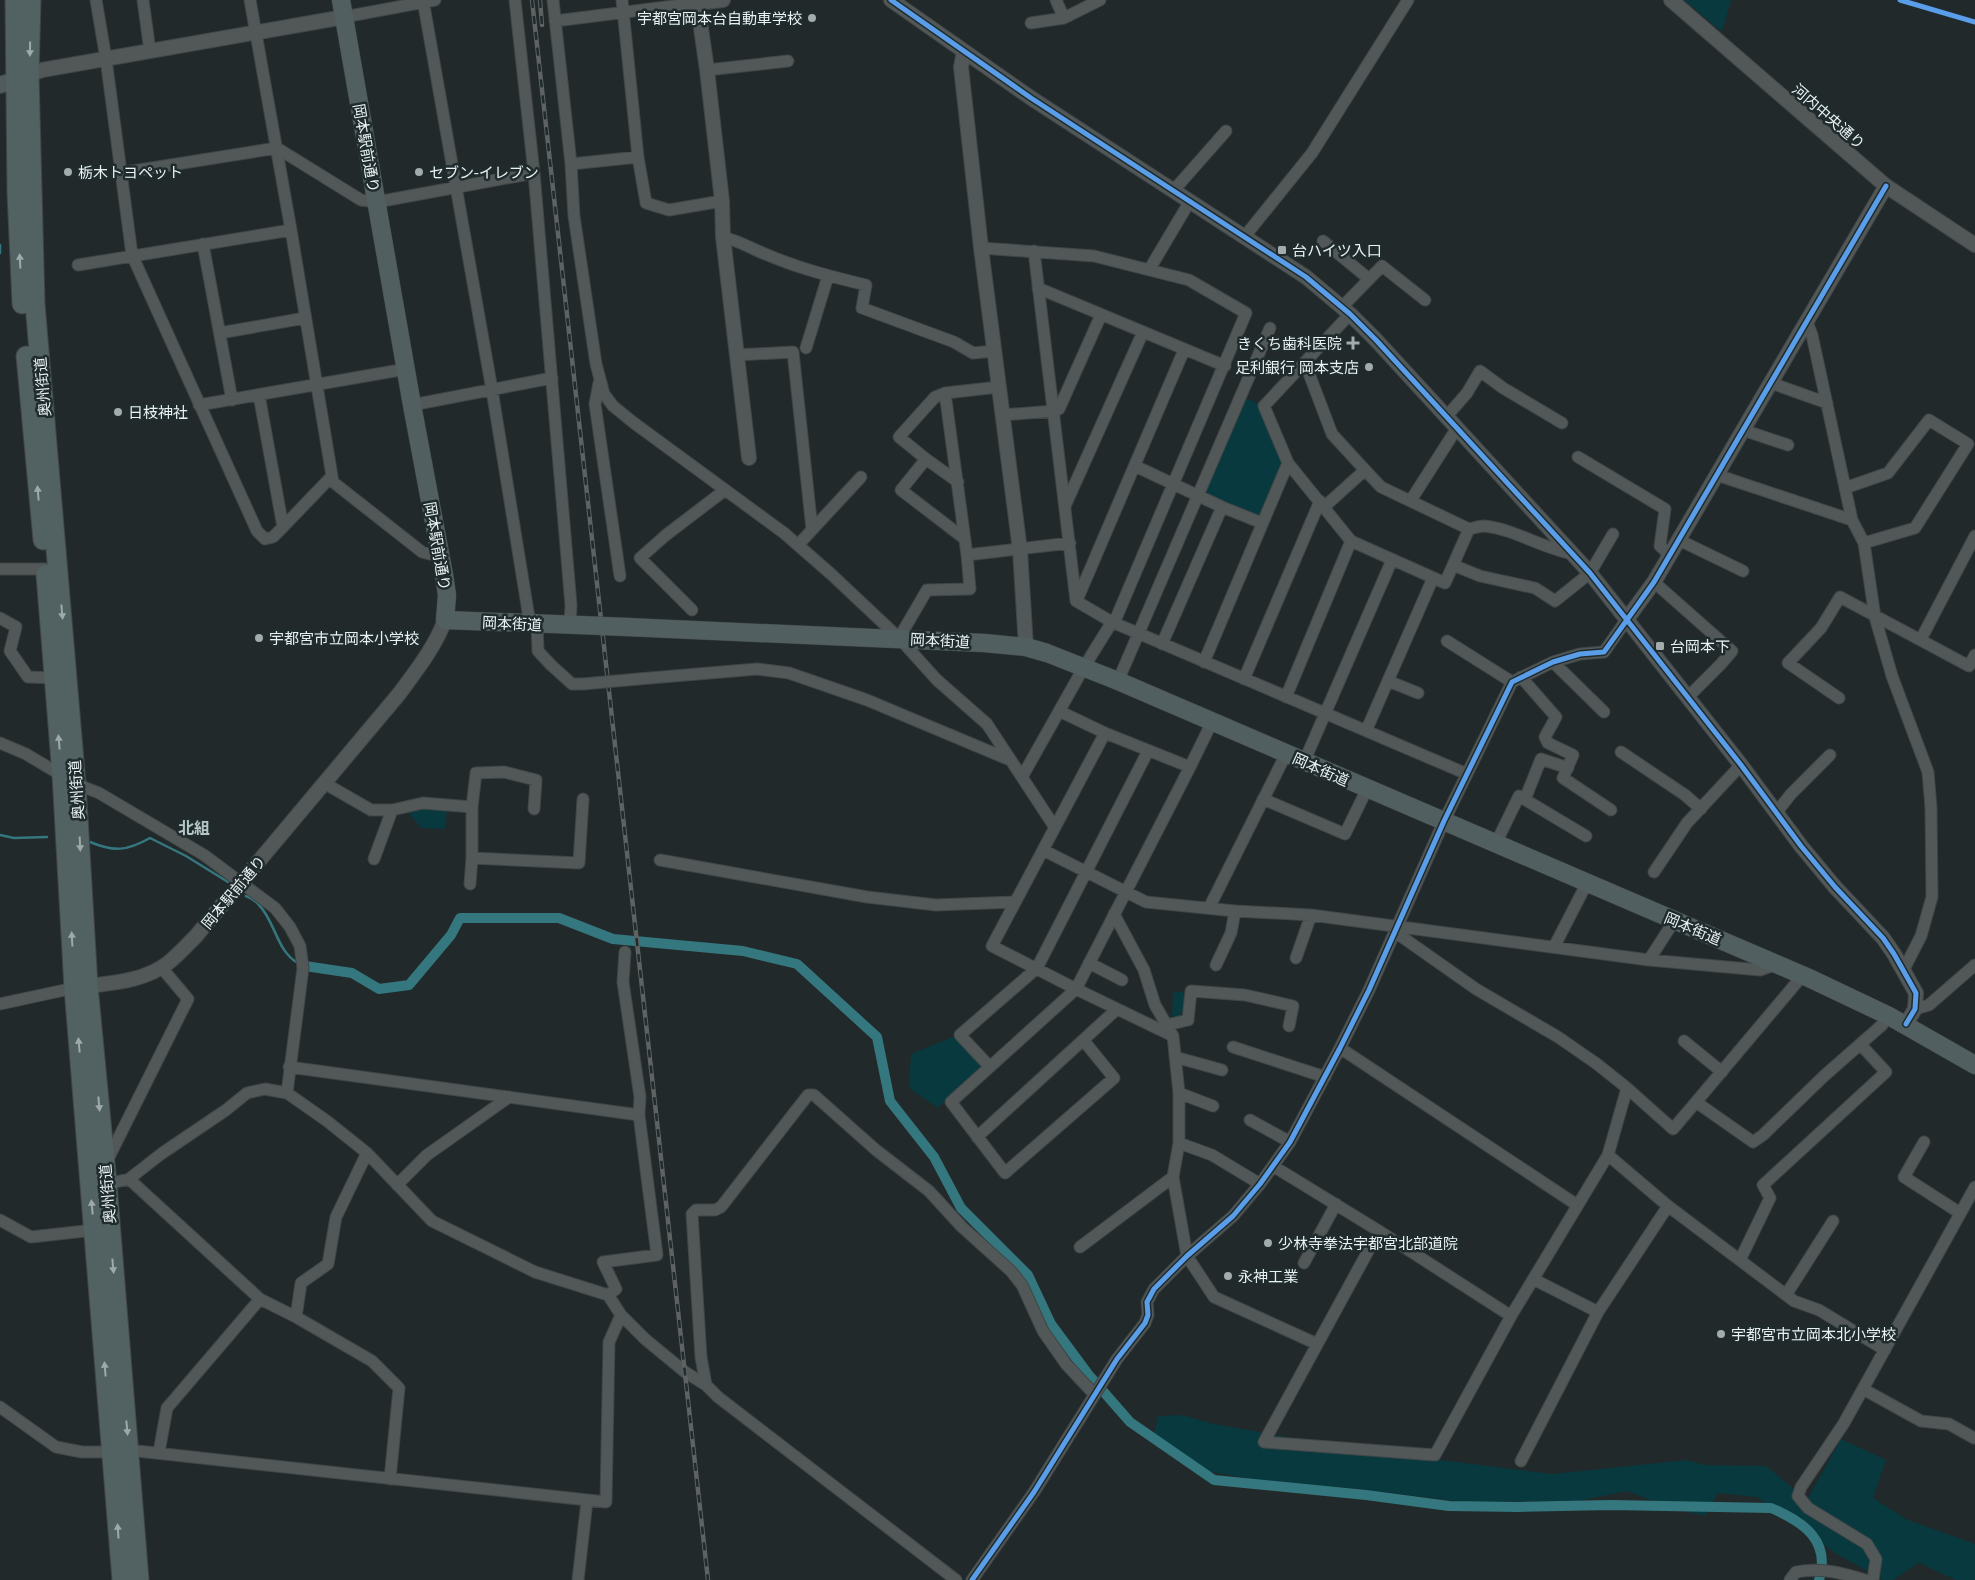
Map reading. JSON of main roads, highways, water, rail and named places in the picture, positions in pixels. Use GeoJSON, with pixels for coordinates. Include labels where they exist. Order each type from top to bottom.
{"type":"FeatureCollection","features":[{"type":"Feature","properties":{"kind":"highway","name":"奥州街道"},"geometry":{"type":"LineString","coordinates":[[15,0],[17,192],[22,307],[54,678],[69,780]]}},
{"type":"Feature","properties":{"kind":"highway","name":"奥州街道"},"geometry":{"type":"LineString","coordinates":[[31,0],[15,80],[35,304],[69,780],[94,1230],[120,1451],[139,1580]]}},
{"type":"Feature","properties":{"kind":"highway","name":"奥州街道"},"geometry":{"type":"LineString","coordinates":[[81,987],[105,1165],[120,1451],[122,1580]]}},
{"type":"Feature","properties":{"kind":"main road","name":"岡本駅前通り"},"geometry":{"type":"LineString","coordinates":[[343,9],[412,405],[441,557],[447,594],[445,620]]}},
{"type":"Feature","properties":{"kind":"main road","name":"岡本街道"},"geometry":{"type":"LineString","coordinates":[[445,620],[899,638],[1026,647],[1118,681],[1777,964],[1906,1024],[1975,1065]]}},
{"type":"Feature","properties":{"kind":"waterway"},"geometry":{"type":"LineString","coordinates":[[0,245],[0,253]]}},
{"type":"Feature","properties":{"kind":"waterway"},"geometry":{"type":"LineString","coordinates":[[0,835],[14,838],[47,837]]}},
{"type":"Feature","properties":{"kind":"waterway"},"geometry":{"type":"LineString","coordinates":[[90,842],[113,849],[120,849],[134,846],[150,838],[186,856],[228,882]]}},
{"type":"Feature","properties":{"kind":"waterway"},"geometry":{"type":"LineString","coordinates":[[246,896],[256,902],[264,912],[285,952],[298,963]]}},
{"type":"Feature","properties":{"kind":"waterway"},"geometry":{"type":"LineString","coordinates":[[305,966],[352,973],[379,989],[409,985],[451,935],[460,918],[559,918],[613,939],[743,951],[797,964],[877,1037],[890,1101],[934,1157],[961,1208],[1028,1275],[1051,1324],[1088,1374],[1130,1422],[1214,1480],[1366,1495],[1449,1506],[1611,1505],[1771,1508],[1794,1520],[1812,1535],[1818,1544],[1821,1554],[1822,1566],[1819,1580]]}},
{"type":"Feature","properties":{"kind":"railway"},"geometry":{"type":"LineString","coordinates":[[532,0],[708,1580]]}},
{"type":"Feature","properties":{"kind":"railway"},"geometry":{"type":"LineString","coordinates":[[540,0],[542,25]]}},
{"type":"Feature","properties":{"kind":"place","name":"宇都宮岡本台自動車学校"},"geometry":{"type":"Point","coordinates":[812,18]}},
{"type":"Feature","properties":{"kind":"place","name":"栃木トヨペット"},"geometry":{"type":"Point","coordinates":[68,172]}},
{"type":"Feature","properties":{"kind":"place","name":"セブン-イレブン"},"geometry":{"type":"Point","coordinates":[419,172]}},
{"type":"Feature","properties":{"kind":"place","name":"台ハイツ入口"},"geometry":{"type":"Point","coordinates":[1282,250]}},
{"type":"Feature","properties":{"kind":"place","name":"きくち歯科医院"},"geometry":{"type":"Point","coordinates":[1353,343]}},
{"type":"Feature","properties":{"kind":"place","name":"足利銀行 岡本支店"},"geometry":{"type":"Point","coordinates":[1369,367]}},
{"type":"Feature","properties":{"kind":"place","name":"日枝神社"},"geometry":{"type":"Point","coordinates":[118,412]}},
{"type":"Feature","properties":{"kind":"place","name":"宇都宮市立岡本小学校"},"geometry":{"type":"Point","coordinates":[259,638]}},
{"type":"Feature","properties":{"kind":"place","name":"台岡本下"},"geometry":{"type":"Point","coordinates":[1660,646]}},
{"type":"Feature","properties":{"kind":"place","name":"少林寺拳法宇都宮北部道院"},"geometry":{"type":"Point","coordinates":[1268,1243]}},
{"type":"Feature","properties":{"kind":"place","name":"永神工業"},"geometry":{"type":"Point","coordinates":[1228,1276]}},
{"type":"Feature","properties":{"kind":"place","name":"宇都宮市立岡本北小学校"},"geometry":{"type":"Point","coordinates":[1721,1334]}},
{"type":"Feature","properties":{"kind":"district","name":"北組"},"geometry":{"type":"Point","coordinates":[194,828]}}]}
